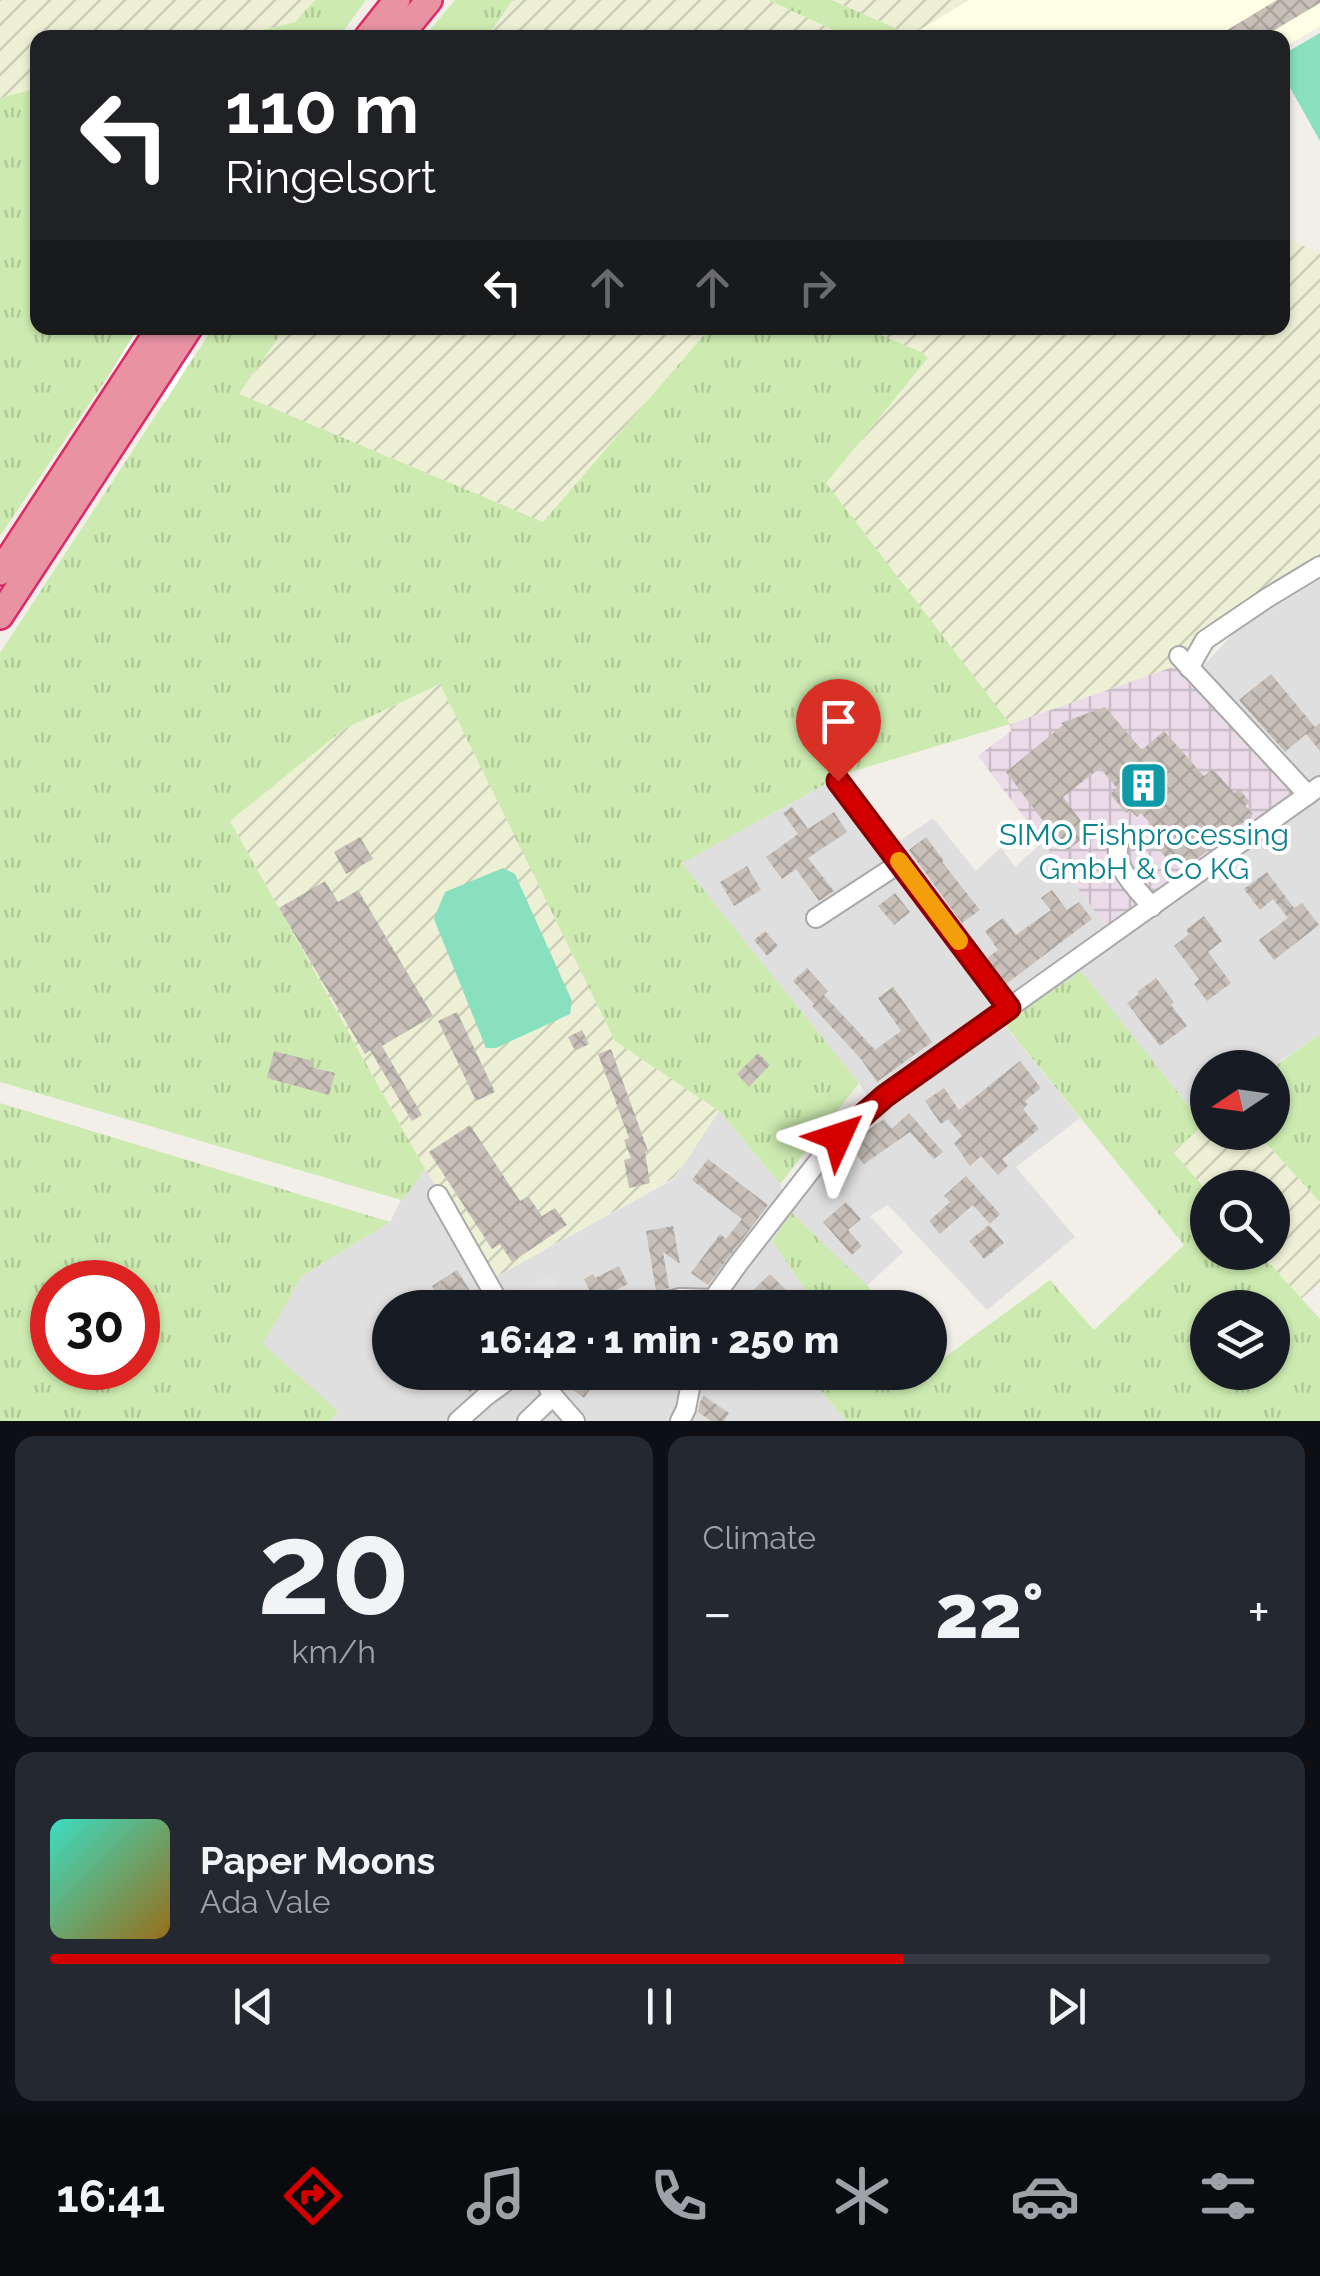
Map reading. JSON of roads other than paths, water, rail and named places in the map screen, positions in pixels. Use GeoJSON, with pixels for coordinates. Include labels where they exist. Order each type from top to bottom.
{"type":"FeatureCollection","features":[{"type":"Feature","properties":{"kind":"highway"},"geometry":{"type":"LineString","coordinates":[[374,30],[397,0]]}},
{"type":"Feature","properties":{"kind":"highway"},"geometry":{"type":"LineString","coordinates":[[404,30],[428,0]]}},
{"type":"Feature","properties":{"kind":"highway"},"geometry":{"type":"LineString","coordinates":[[0,616],[170,335]]}},
{"type":"Feature","properties":{"kind":"highway"},"geometry":{"type":"LineString","coordinates":[[0,572],[138,385]]}},
{"type":"Feature","properties":{"kind":"street"},"geometry":{"type":"LineString","coordinates":[[722,1290],[838,1137],[885,1096],[1314,790],[1184,662],[1205,640],[1320,566]]}},
{"type":"Feature","properties":{"kind":"street"},"geometry":{"type":"LineString","coordinates":[[838,781],[1009,1008]]}},
{"type":"Feature","properties":{"kind":"street"},"geometry":{"type":"LineString","coordinates":[[1122,836],[1116,847],[1117,860],[1152,907]]}},
{"type":"Feature","properties":{"kind":"street"},"geometry":{"type":"LineString","coordinates":[[816,918],[900,864]]}},
{"type":"Feature","properties":{"kind":"street"},"geometry":{"type":"LineString","coordinates":[[438,1195],[492,1290]]}},
{"type":"Feature","properties":{"kind":"street"},"geometry":{"type":"LineString","coordinates":[[458,1421],[494,1390]]}},
{"type":"Feature","properties":{"kind":"street"},"geometry":{"type":"LineString","coordinates":[[550,1390],[575,1421]]}},
{"type":"Feature","properties":{"kind":"street"},"geometry":{"type":"LineString","coordinates":[[680,1421],[690,1390]]}},
{"type":"Feature","properties":{"kind":"street"},"geometry":{"type":"LineString","coordinates":[[528,1421],[553,1396]]}},
{"type":"Feature","properties":{"kind":"place","name":"SIMO Fishprocessing GmbH & Co KG"},"geometry":{"type":"Point","coordinates":[1144,786]}}]}
